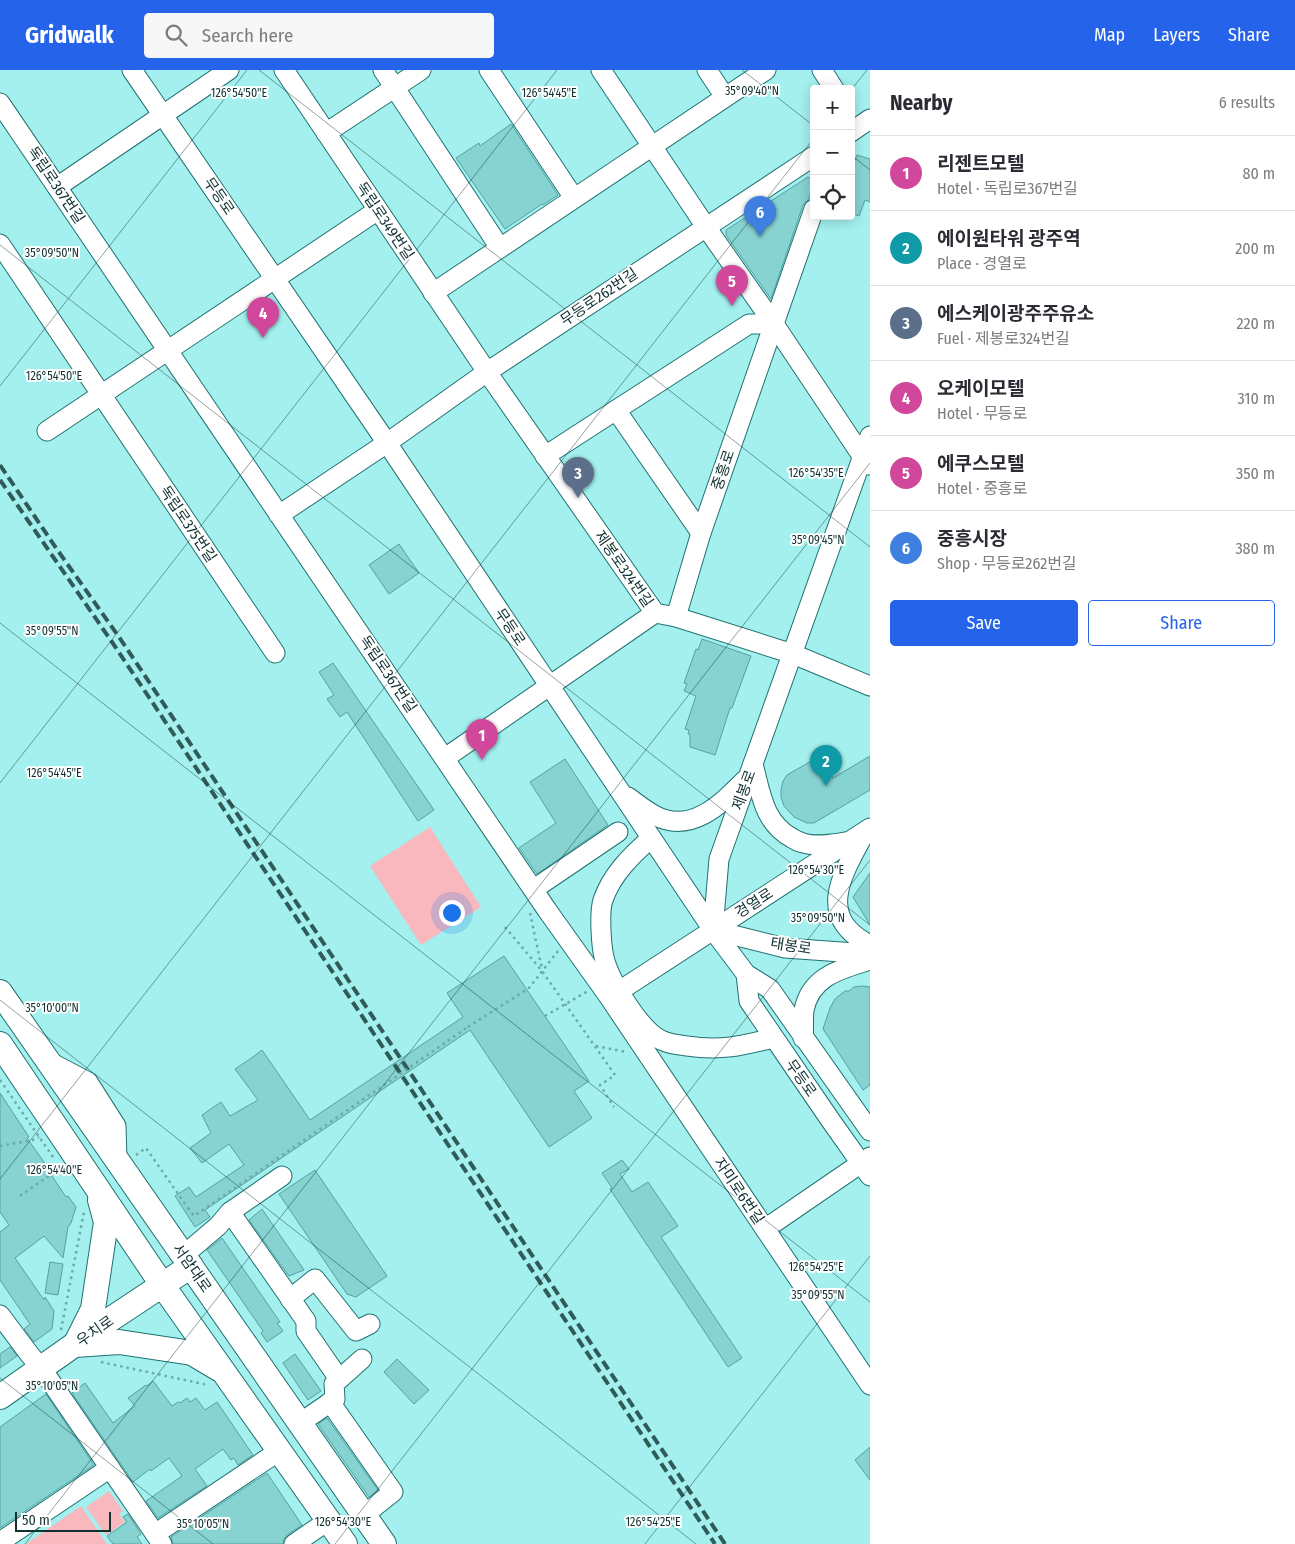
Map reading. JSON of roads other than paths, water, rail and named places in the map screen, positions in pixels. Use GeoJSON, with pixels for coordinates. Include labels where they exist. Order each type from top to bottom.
{"type":"FeatureCollection","features":[{"type":"Feature","properties":{"kind":"main road","name":"서암대로"},"geometry":{"type":"LineString","coordinates":[[0,992],[384,1544]]}},
{"type":"Feature","properties":{"kind":"main road"},"geometry":{"type":"LineString","coordinates":[[2,1052],[106,1222],[92,1309],[66,1340]]}},
{"type":"Feature","properties":{"kind":"main road"},"geometry":{"type":"LineString","coordinates":[[91,1197],[163,1286],[219,1380]]}},
{"type":"Feature","properties":{"kind":"main road","name":"우치로"},"geometry":{"type":"LineString","coordinates":[[0,1397],[42,1369],[66,1340],[111,1319],[163,1286],[187,1260]]}},
{"type":"Feature","properties":{"kind":"main road"},"geometry":{"type":"LineString","coordinates":[[66,1340],[119,1342],[192,1353],[219,1380],[279,1451],[345,1544]]}},
{"type":"Feature","properties":{"kind":"street","name":"무등로"},"geometry":{"type":"LineString","coordinates":[[132,70],[276,278],[713,930],[746,974],[770,990],[870,1130]]}},
{"type":"Feature","properties":{"kind":"street"},"geometry":{"type":"LineString","coordinates":[[57,187],[228,70]]}},
{"type":"Feature","properties":{"kind":"street","name":"독립로349번길"},"geometry":{"type":"LineString","coordinates":[[284,70],[487,372]]}},
{"type":"Feature","properties":{"kind":"street"},"geometry":{"type":"LineString","coordinates":[[383,70],[500,248]]}},
{"type":"Feature","properties":{"kind":"street"},"geometry":{"type":"LineString","coordinates":[[326,134],[421,70]]}},
{"type":"Feature","properties":{"kind":"street"},"geometry":{"type":"LineString","coordinates":[[489,70],[574,198]]}},
{"type":"Feature","properties":{"kind":"street"},"geometry":{"type":"LineString","coordinates":[[601,70],[866,463]]}},
{"type":"Feature","properties":{"kind":"street"},"geometry":{"type":"LineString","coordinates":[[707,70],[725,98]]}},
{"type":"Feature","properties":{"kind":"street"},"geometry":{"type":"LineString","coordinates":[[434,293],[766,70]]}},
{"type":"Feature","properties":{"kind":"street"},"geometry":{"type":"LineString","coordinates":[[822,70],[831,85]]}},
{"type":"Feature","properties":{"kind":"street","name":"독립로367번길"},"geometry":{"type":"LineString","coordinates":[[0,103],[5,122],[57,187],[534,889],[609,991]]}},
{"type":"Feature","properties":{"kind":"street","name":"무등로262번길"},"geometry":{"type":"LineString","coordinates":[[279,514],[387,443],[487,372],[810,159]]}},
{"type":"Feature","properties":{"kind":"street"},"geometry":{"type":"LineString","coordinates":[[47,431],[378,210]]}},
{"type":"Feature","properties":{"kind":"street","name":"중흥로"},"geometry":{"type":"LineString","coordinates":[[676,617],[701,534],[810,220]]}},
{"type":"Feature","properties":{"kind":"street","name":"독립로375번길"},"geometry":{"type":"LineString","coordinates":[[0,244],[275,653]]}},
{"type":"Feature","properties":{"kind":"street"},"geometry":{"type":"LineString","coordinates":[[545,456],[749,324],[774,324]]}},
{"type":"Feature","properties":{"kind":"street","name":"제봉로324번길"},"geometry":{"type":"LineString","coordinates":[[487,372],[655,613],[676,617],[793,654]]}},
{"type":"Feature","properties":{"kind":"street"},"geometry":{"type":"LineString","coordinates":[[616,410],[701,534]]}},
{"type":"Feature","properties":{"kind":"street","name":"제봉로"},"geometry":{"type":"LineString","coordinates":[[713,930],[719,859],[793,654],[866,463],[870,436]]}},
{"type":"Feature","properties":{"kind":"street"},"geometry":{"type":"LineString","coordinates":[[445,758],[655,613]]}},
{"type":"Feature","properties":{"kind":"street"},"geometry":{"type":"LineString","coordinates":[[793,654],[870,686]]}},
{"type":"Feature","properties":{"kind":"street"},"geometry":{"type":"LineString","coordinates":[[617,788],[653,815],[667,821],[680,821],[697,818],[711,812],[751,770],[764,807],[774,824],[785,834],[802,843],[822,845],[862,834]]}},
{"type":"Feature","properties":{"kind":"street"},"geometry":{"type":"LineString","coordinates":[[534,889],[618,832]]}},
{"type":"Feature","properties":{"kind":"street"},"geometry":{"type":"LineString","coordinates":[[862,834],[842,876],[838,897],[842,922],[847,930],[858,939],[870,945]]}},
{"type":"Feature","properties":{"kind":"street","name":"경열로"},"geometry":{"type":"LineString","coordinates":[[609,991],[713,930],[862,834]]}},
{"type":"Feature","properties":{"kind":"street"},"geometry":{"type":"LineString","coordinates":[[651,838],[632,855],[615,875],[602,902],[602,938],[609,991],[634,1012],[660,1040],[677,1045],[703,1049],[726,1049],[773,1038]]}},
{"type":"Feature","properties":{"kind":"street","name":"태봉로"},"geometry":{"type":"LineString","coordinates":[[713,930],[785,948],[870,954]]}},
{"type":"Feature","properties":{"kind":"street"},"geometry":{"type":"LineString","coordinates":[[803,1038],[804,1010],[808,997],[820,982],[836,971],[870,960]]}},
{"type":"Feature","properties":{"kind":"street","name":"무등로"},"geometry":{"type":"LineString","coordinates":[[746,974],[749,1001],[773,1038],[867,1166]]}},
{"type":"Feature","properties":{"kind":"street","name":"자미로6번길"},"geometry":{"type":"LineString","coordinates":[[609,991],[870,1385]]}},
{"type":"Feature","properties":{"kind":"street"},"geometry":{"type":"LineString","coordinates":[[765,1229],[867,1166]]}},
{"type":"Feature","properties":{"kind":"street"},"geometry":{"type":"LineString","coordinates":[[187,1260],[223,1218],[282,1176]]}},
{"type":"Feature","properties":{"kind":"street"},"geometry":{"type":"LineString","coordinates":[[230,1212],[306,1321],[306,1331],[339,1379]]}},
{"type":"Feature","properties":{"kind":"street"},"geometry":{"type":"LineString","coordinates":[[290,1299],[315,1279],[356,1331],[370,1324]]}},
{"type":"Feature","properties":{"kind":"street"},"geometry":{"type":"LineString","coordinates":[[0,1315],[42,1369],[158,1539],[279,1451]]}},
{"type":"Feature","properties":{"kind":"street"},"geometry":{"type":"LineString","coordinates":[[300,1423],[335,1399],[334,1384],[362,1359]]}},
{"type":"Feature","properties":{"kind":"street"},"geometry":{"type":"LineString","coordinates":[[330,1402],[393,1492],[364,1515]]}},
{"type":"Feature","properties":{"kind":"street"},"geometry":{"type":"LineString","coordinates":[[0,1542],[110,1468]]}},
{"type":"Feature","properties":{"kind":"street"},"geometry":{"type":"LineString","coordinates":[[294,1544],[329,1520]]}},
{"type":"Feature","properties":{"kind":"railway"},"geometry":{"type":"LineString","coordinates":[[0,465],[119,637],[725,1544]]}},
{"type":"Feature","properties":{"kind":"railway"},"geometry":{"type":"LineString","coordinates":[[0,480],[112,642],[715,1544]]}},
{"type":"Feature","properties":{"kind":"place","name":"중흥시장"},"geometry":{"type":"Point","coordinates":[760,237]}},
{"type":"Feature","properties":{"kind":"place","name":"에쿠스모텔"},"geometry":{"type":"Point","coordinates":[732,306]}},
{"type":"Feature","properties":{"kind":"place","name":"오케이모텔"},"geometry":{"type":"Point","coordinates":[263,338]}},
{"type":"Feature","properties":{"kind":"place","name":"에스케이광주주유소"},"geometry":{"type":"Point","coordinates":[578,498]}},
{"type":"Feature","properties":{"kind":"place","name":"리젠트모텔"},"geometry":{"type":"Point","coordinates":[482,760]}},
{"type":"Feature","properties":{"kind":"place","name":"에이원타워 광주역"},"geometry":{"type":"Point","coordinates":[826,786]}}]}
